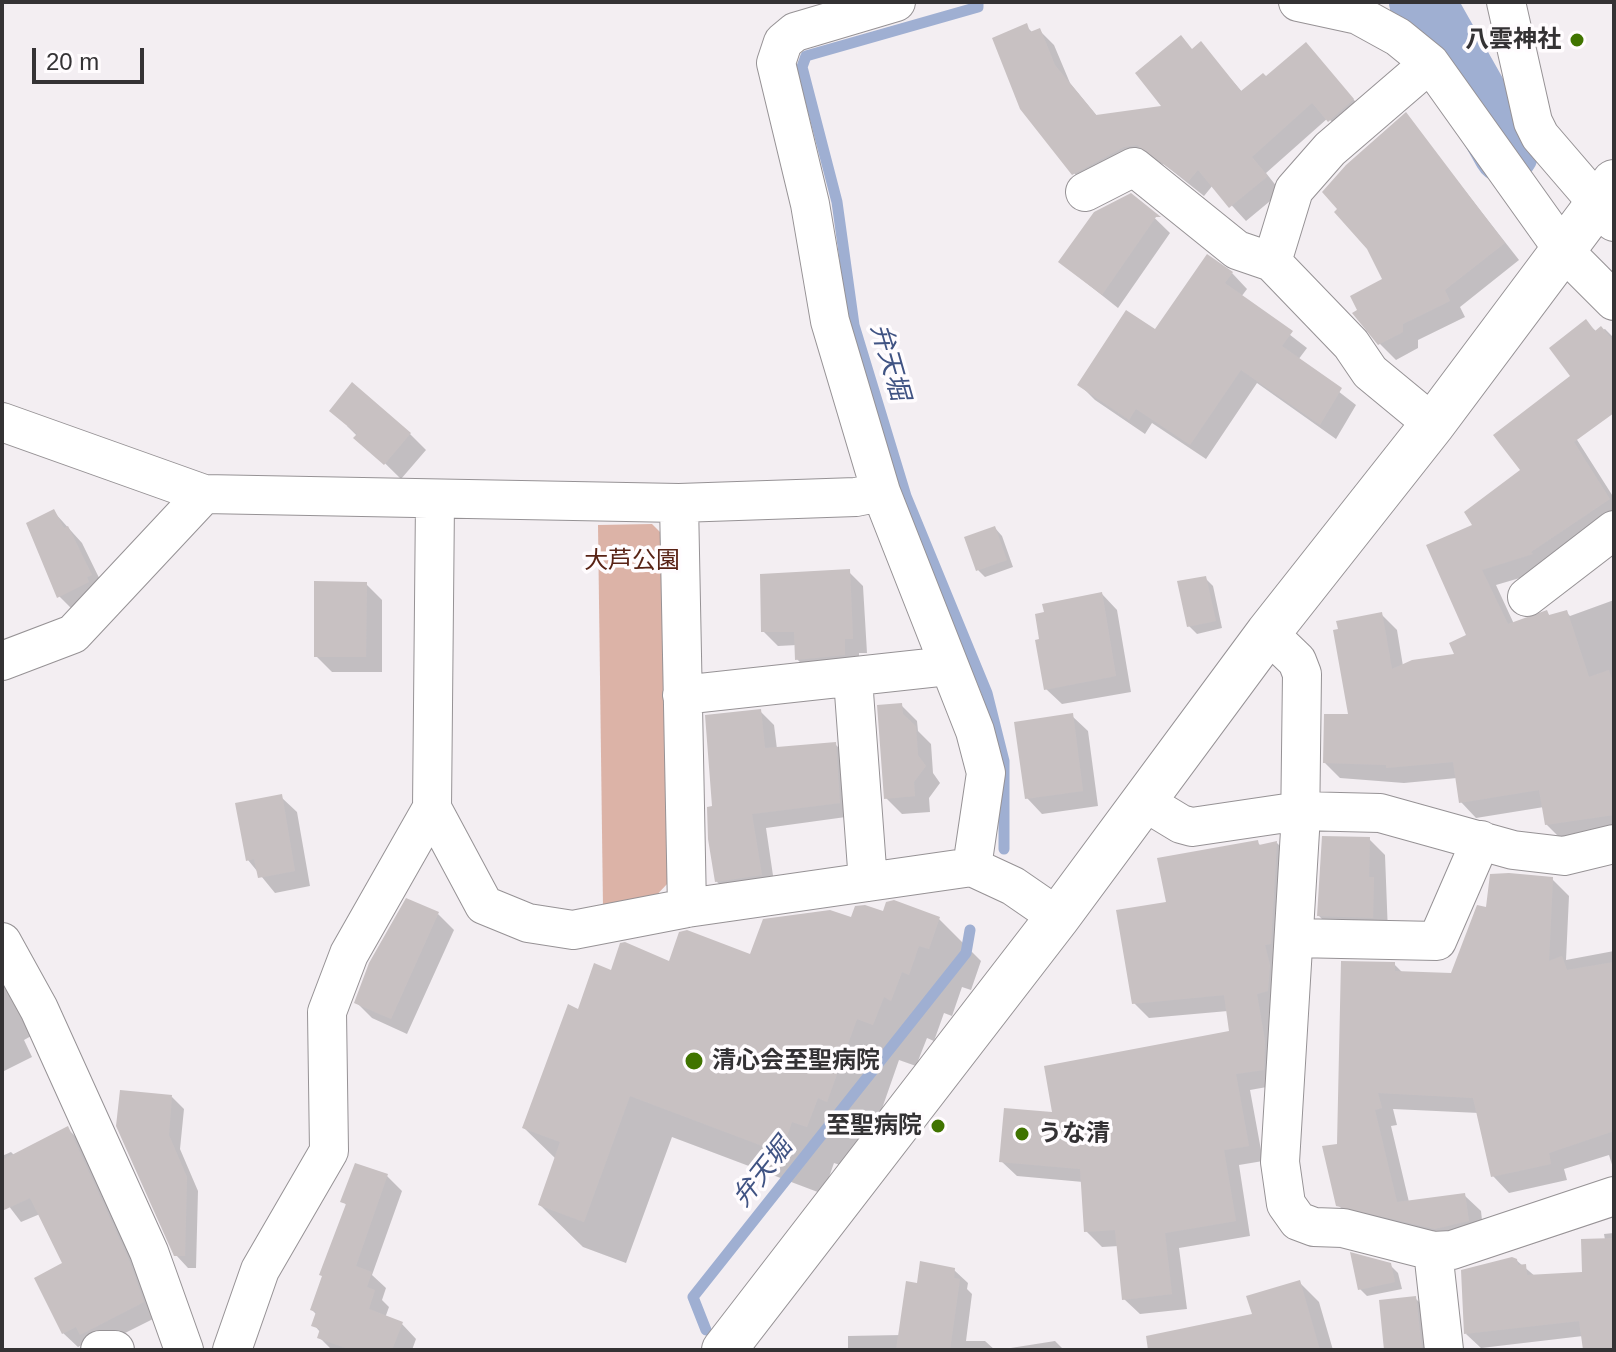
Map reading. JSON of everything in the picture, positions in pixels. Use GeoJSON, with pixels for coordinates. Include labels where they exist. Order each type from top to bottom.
{"type":"FeatureCollection","features":[{"type":"Feature","properties":{"kind":"street"},"geometry":{"type":"LineString","coordinates":[[896,2],[795,32],[783,42],[776,63],[810,204],[830,321],[881,492],[975,731],[986,773],[972,867]]}},
{"type":"Feature","properties":{"kind":"street"},"geometry":{"type":"LineString","coordinates":[[1298,2],[1361,8],[1430,63],[1564,251],[1614,301]]}},
{"type":"Feature","properties":{"kind":"street"},"geometry":{"type":"LineString","coordinates":[[724,1350],[1058,917],[1268,633],[1433,424],[1564,251],[1608,202],[1540,136],[1533,122],[1506,2]]}},
{"type":"Feature","properties":{"kind":"street"},"geometry":{"type":"LineString","coordinates":[[1272,262],[1294,190],[1330,149],[1430,63]]}},
{"type":"Feature","properties":{"kind":"street"},"geometry":{"type":"LineString","coordinates":[[1085,192],[1134,167],[1237,250],[1272,262],[1351,344],[1370,372],[1433,424]]}},
{"type":"Feature","properties":{"kind":"street"},"geometry":{"type":"LineString","coordinates":[[2,422],[204,494],[435,501],[679,503],[856,497],[881,492]]}},
{"type":"Feature","properties":{"kind":"street"},"geometry":{"type":"LineString","coordinates":[[2,661],[73,634],[204,494]]}},
{"type":"Feature","properties":{"kind":"street"},"geometry":{"type":"LineString","coordinates":[[232,1350],[260,1270],[329,1151],[327,1012],[343,969],[432,808],[435,501]]}},
{"type":"Feature","properties":{"kind":"street"},"geometry":{"type":"LineString","coordinates":[[679,503],[687,908]]}},
{"type":"Feature","properties":{"kind":"street"},"geometry":{"type":"LineString","coordinates":[[1527,597],[1614,530]]}},
{"type":"Feature","properties":{"kind":"street"},"geometry":{"type":"LineString","coordinates":[[1268,633],[1297,661],[1302,674],[1300,811],[1280,1162],[1286,1204],[1298,1221],[1314,1227],[1343,1228],[1433,1251],[1452,1250],[1614,1196]]}},
{"type":"Feature","properties":{"kind":"street"},"geometry":{"type":"LineString","coordinates":[[682,695],[853,679],[948,666]]}},
{"type":"Feature","properties":{"kind":"street"},"geometry":{"type":"LineString","coordinates":[[853,679],[868,882]]}},
{"type":"Feature","properties":{"kind":"street"},"geometry":{"type":"LineString","coordinates":[[1143,801],[1192,827],[1300,811],[1380,813],[1513,850],[1564,856],[1614,844]]}},
{"type":"Feature","properties":{"kind":"street"},"geometry":{"type":"LineString","coordinates":[[432,808],[484,905],[528,923],[573,930],[687,908],[972,867],[1013,886],[1058,917]]}},
{"type":"Feature","properties":{"kind":"street"},"geometry":{"type":"LineString","coordinates":[[1294,938],[1437,941],[1481,840]]}},
{"type":"Feature","properties":{"kind":"street"},"geometry":{"type":"LineString","coordinates":[[2,942],[39,1009],[142,1238],[184,1350]]}},
{"type":"Feature","properties":{"kind":"street"},"geometry":{"type":"LineString","coordinates":[[1433,1251],[1444,1350]]}},
{"type":"Feature","properties":{"kind":"street"},"geometry":{"type":"LineString","coordinates":[[100,1350],[115,1350]]}},
{"type":"Feature","properties":{"kind":"green space","name":"大芦公園"},"geometry":{"type":"Polygon","coordinates":[[[652,524],[666,538],[670,881],[647,905],[603,908],[598,525],[652,524]]]}},
{"type":"Feature","properties":{"kind":"building"},"geometry":{"type":"Polygon","coordinates":[[[1027,23],[1030,32],[1040,28],[1055,65],[1096,115],[1161,106],[1135,73],[1181,35],[1192,49],[1201,41],[1241,91],[1263,73],[1266,76],[1306,42],[1354,99],[1328,122],[1312,103],[1252,157],[1268,176],[1229,208],[1198,170],[1188,182],[1137,145],[1124,147],[1072,175],[1020,109],[992,38],[1027,23]]]}},
{"type":"Feature","properties":{"kind":"building"},"geometry":{"type":"Polygon","coordinates":[[[1406,112],[1505,243],[1445,290],[1450,301],[1403,324],[1403,332],[1378,345],[1352,313],[1357,310],[1350,296],[1382,279],[1367,249],[1334,212],[1337,209],[1322,192],[1346,165],[1406,112]]]}},
{"type":"Feature","properties":{"kind":"building"},"geometry":{"type":"Polygon","coordinates":[[[1131,193],[1161,217],[1156,217],[1102,295],[1058,262],[1094,212],[1131,193]]]}},
{"type":"Feature","properties":{"kind":"building"},"geometry":{"type":"Polygon","coordinates":[[[1207,254],[1233,272],[1225,283],[1293,331],[1282,346],[1342,388],[1320,425],[1241,370],[1190,445],[1136,409],[1129,420],[1077,385],[1126,310],[1155,329],[1207,254]]]}},
{"type":"Feature","properties":{"kind":"building"},"geometry":{"type":"Polygon","coordinates":[[[1586,319],[1595,331],[1601,326],[1614,342],[1614,413],[1574,442],[1610,499],[1531,552],[1533,554],[1482,570],[1508,624],[1547,610],[1549,615],[1567,610],[1589,677],[1609,670],[1614,686],[1614,815],[1545,825],[1539,790],[1459,803],[1453,762],[1386,768],[1386,765],[1323,763],[1324,714],[1348,714],[1333,630],[1338,629],[1336,621],[1382,612],[1392,669],[1412,660],[1454,654],[1449,643],[1466,635],[1426,545],[1472,525],[1464,512],[1520,470],[1493,435],[1570,376],[1549,348],[1586,319]]]}},
{"type":"Feature","properties":{"kind":"building"},"geometry":{"type":"Polygon","coordinates":[[[352,382],[411,433],[384,465],[353,438],[357,434],[329,411],[352,382]]]}},
{"type":"Feature","properties":{"kind":"building"},"geometry":{"type":"Polygon","coordinates":[[[54,509],[64,528],[68,526],[92,575],[87,577],[89,582],[57,598],[26,523],[54,509]]]}},
{"type":"Feature","properties":{"kind":"building"},"geometry":{"type":"Polygon","coordinates":[[[995,526],[1007,560],[976,571],[964,537],[995,526]]]}},
{"type":"Feature","properties":{"kind":"building"},"geometry":{"type":"Polygon","coordinates":[[[850,569],[853,639],[845,639],[845,655],[795,660],[794,632],[761,632],[760,574],[850,569]]]}},
{"type":"Feature","properties":{"kind":"building"},"geometry":{"type":"Polygon","coordinates":[[[1206,576],[1216,621],[1187,627],[1177,581],[1206,576]]]}},
{"type":"Feature","properties":{"kind":"building"},"geometry":{"type":"Polygon","coordinates":[[[314,581],[367,582],[366,657],[314,657],[314,581]]]}},
{"type":"Feature","properties":{"kind":"building"},"geometry":{"type":"Polygon","coordinates":[[[1102,592],[1116,676],[1044,690],[1035,640],[1039,639],[1035,614],[1044,612],[1042,604],[1102,592]]]}},
{"type":"Feature","properties":{"kind":"building"},"geometry":{"type":"Polygon","coordinates":[[[902,703],[903,714],[916,726],[918,755],[926,766],[914,782],[915,796],[884,799],[877,705],[902,703]]]}},
{"type":"Feature","properties":{"kind":"building"},"geometry":{"type":"Polygon","coordinates":[[[761,709],[765,748],[836,742],[840,803],[752,814],[762,875],[715,882],[708,839],[707,807],[712,806],[705,715],[761,709]]]}},
{"type":"Feature","properties":{"kind":"building"},"geometry":{"type":"Polygon","coordinates":[[[1073,713],[1083,791],[1025,799],[1014,722],[1073,713]]]}},
{"type":"Feature","properties":{"kind":"building"},"geometry":{"type":"Polygon","coordinates":[[[282,794],[295,871],[258,878],[254,859],[246,861],[235,803],[282,794]]]}},
{"type":"Feature","properties":{"kind":"building"},"geometry":{"type":"Polygon","coordinates":[[[1322,836],[1370,837],[1369,877],[1374,877],[1373,918],[1317,916],[1322,836]]]}},
{"type":"Feature","properties":{"kind":"building"},"geometry":{"type":"Polygon","coordinates":[[[1258,840],[1259,845],[1277,841],[1271,944],[1265,945],[1270,965],[1268,991],[1257,994],[1265,1041],[1264,1070],[1236,1074],[1249,1146],[1224,1150],[1236,1221],[1165,1233],[1172,1294],[1122,1300],[1115,1230],[1084,1232],[1080,1169],[999,1162],[1004,1108],[1052,1112],[1044,1066],[1229,1031],[1224,995],[1132,1004],[1116,910],[1166,902],[1157,858],[1258,840]]]}},
{"type":"Feature","properties":{"kind":"building"},"geometry":{"type":"Polygon","coordinates":[[[1490,874],[1553,877],[1549,961],[1562,956],[1567,970],[1614,962],[1614,1131],[1549,1153],[1551,1164],[1491,1177],[1473,1098],[1378,1093],[1382,1108],[1375,1110],[1397,1202],[1465,1193],[1469,1221],[1435,1229],[1336,1206],[1322,1146],[1337,1144],[1341,961],[1395,962],[1395,971],[1451,973],[1477,905],[1486,907],[1490,874]]]}},
{"type":"Feature","properties":{"kind":"building"},"geometry":{"type":"Polygon","coordinates":[[[406,898],[439,912],[391,1019],[354,1003],[369,963],[406,898]]]}},
{"type":"Feature","properties":{"kind":"building","name":"清心会至聖病院"},"geometry":{"type":"Polygon","coordinates":[[[894,900],[940,917],[929,949],[919,946],[909,975],[902,972],[891,1001],[884,997],[873,1025],[857,1019],[827,1102],[818,1098],[807,1127],[792,1122],[781,1153],[630,1096],[584,1222],[538,1205],[560,1142],[522,1128],[568,1004],[578,1009],[594,963],[611,970],[620,943],[625,942],[669,961],[679,932],[687,930],[750,954],[763,919],[830,910],[851,917],[855,906],[865,905],[883,911],[886,902],[894,900]]]}},
{"type":"Feature","properties":{"kind":"building"},"geometry":{"type":"Polygon","coordinates":[[[120,1090],[172,1095],[169,1135],[187,1177],[185,1256],[174,1256],[116,1126],[120,1090]]]}},
{"type":"Feature","properties":{"kind":"building"},"geometry":{"type":"Polygon","coordinates":[[[68,1126],[129,1260],[144,1302],[80,1335],[76,1327],[62,1334],[34,1278],[62,1263],[30,1198],[2,1211],[2,1160],[68,1126]]]}},
{"type":"Feature","properties":{"kind":"building"},"geometry":{"type":"Polygon","coordinates":[[[355,1163],[388,1174],[356,1266],[372,1272],[367,1287],[375,1290],[369,1309],[403,1322],[392,1350],[351,1350],[317,1338],[320,1329],[311,1326],[316,1312],[310,1310],[322,1276],[319,1275],[346,1204],[340,1202],[355,1163]]]}},
{"type":"Feature","properties":{"kind":"building"},"geometry":{"type":"Polygon","coordinates":[[[1614,1238],[1614,1350],[1583,1350],[1579,1321],[1464,1334],[1461,1270],[1512,1257],[1517,1259],[1518,1265],[1526,1264],[1527,1275],[1582,1272],[1581,1239],[1614,1238]]]}},
{"type":"Feature","properties":{"kind":"building"},"geometry":{"type":"Polygon","coordinates":[[[1350,1252],[1391,1263],[1395,1282],[1358,1290],[1350,1252]]]}},
{"type":"Feature","properties":{"kind":"building"},"geometry":{"type":"Polygon","coordinates":[[[920,1261],[955,1268],[954,1278],[960,1279],[950,1350],[896,1350],[906,1281],[917,1283],[920,1261]]]}},
{"type":"Feature","properties":{"kind":"building"},"geometry":{"type":"Polygon","coordinates":[[[1300,1280],[1320,1350],[1148,1350],[1146,1336],[1252,1314],[1246,1296],[1300,1280]]]}},
{"type":"Feature","properties":{"kind":"building"},"geometry":{"type":"Polygon","coordinates":[[[1416,1296],[1422,1350],[1384,1350],[1379,1300],[1416,1296]]]}},
{"type":"Feature","properties":{"kind":"waterway","name":"弁天堀"},"geometry":{"type":"LineString","coordinates":[[978,2],[978,7],[806,56],[802,67],[837,202],[854,325],[906,496],[987,693],[1004,761],[1004,849]]}},
{"type":"Feature","properties":{"kind":"waterway"},"geometry":{"type":"LineString","coordinates":[[1422,2],[1506,151]]}},
{"type":"Feature","properties":{"kind":"waterway","name":"弁天堀"},"geometry":{"type":"LineString","coordinates":[[706,1330],[693,1297],[966,953],[970,930]]}},
{"type":"Feature","properties":{"kind":"place","name":"八雲神社"},"geometry":{"type":"Point","coordinates":[1577,40]}},
{"type":"Feature","properties":{"kind":"place","name":"清心会至聖病院"},"geometry":{"type":"Point","coordinates":[694,1061]}},
{"type":"Feature","properties":{"kind":"place","name":"至聖病院"},"geometry":{"type":"Point","coordinates":[938,1126]}},
{"type":"Feature","properties":{"kind":"place","name":"うな清"},"geometry":{"type":"Point","coordinates":[1022,1134]}}]}
